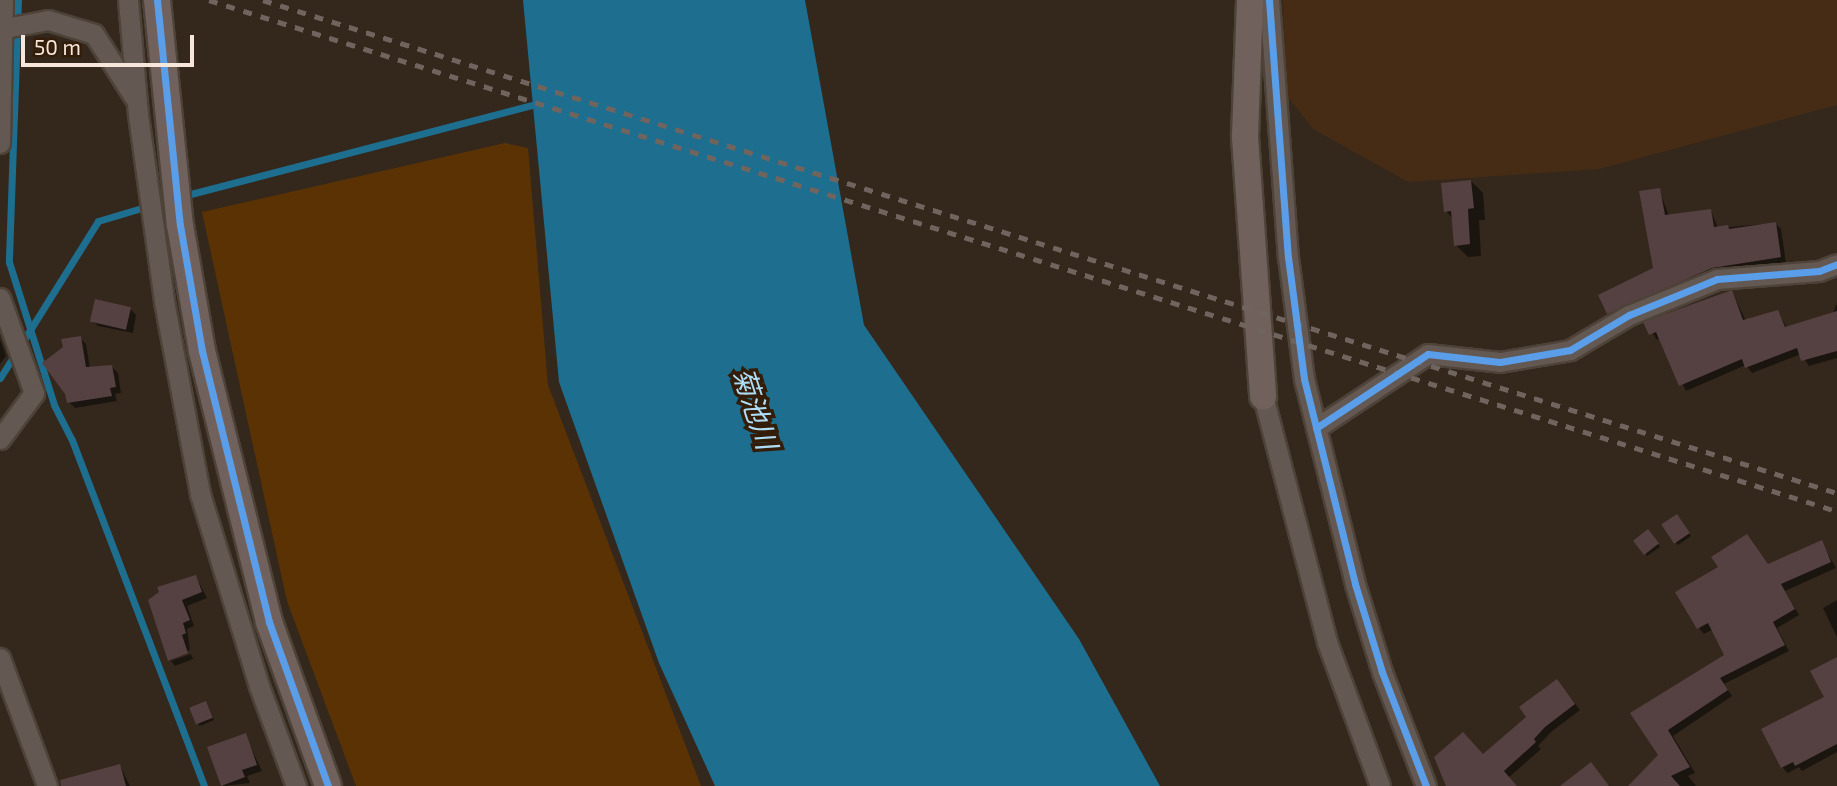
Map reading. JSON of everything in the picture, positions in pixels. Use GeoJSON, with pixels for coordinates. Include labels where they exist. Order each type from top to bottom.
{"type":"FeatureCollection","features":[{"type":"Feature","properties":{"kind":"street"},"geometry":{"type":"LineString","coordinates":[[0,143],[4,0]]}},
{"type":"Feature","properties":{"kind":"street"},"geometry":{"type":"LineString","coordinates":[[128,0],[137,101],[164,301],[200,494],[259,686],[296,786]]}},
{"type":"Feature","properties":{"kind":"street"},"geometry":{"type":"LineString","coordinates":[[157,0],[180,225],[202,351],[269,622],[328,786]]}},
{"type":"Feature","properties":{"kind":"street"},"geometry":{"type":"LineString","coordinates":[[1250,0],[1245,137],[1263,396],[1327,642],[1380,786]]}},
{"type":"Feature","properties":{"kind":"street"},"geometry":{"type":"LineString","coordinates":[[1269,0],[1288,257],[1304,379],[1375,647],[1426,786]]}},
{"type":"Feature","properties":{"kind":"street"},"geometry":{"type":"LineString","coordinates":[[2,29],[48,20],[94,34],[137,101]]}},
{"type":"Feature","properties":{"kind":"street"},"geometry":{"type":"LineString","coordinates":[[1316,428],[1428,354],[1500,362],[1570,350],[1629,315],[1717,279],[1819,271],[1837,264]]}},
{"type":"Feature","properties":{"kind":"street"},"geometry":{"type":"LineString","coordinates":[[0,298],[34,393],[0,439]]}},
{"type":"Feature","properties":{"kind":"street"},"geometry":{"type":"LineString","coordinates":[[0,658],[47,786]]}},
{"type":"Feature","properties":{"kind":"shaded area"},"geometry":{"type":"Polygon","coordinates":[[[1283,0],[1837,0],[1837,105],[1599,169],[1408,182],[1313,129],[1285,93],[1283,0]]]}},
{"type":"Feature","properties":{"kind":"shaded area"},"geometry":{"type":"Polygon","coordinates":[[[505,143],[528,148],[548,385],[701,786],[356,786],[287,601],[202,212],[505,143]]]}},
{"type":"Feature","properties":{"kind":"water","name":"菊池川"},"geometry":{"type":"Polygon","coordinates":[[[523,0],[805,0],[864,325],[1079,639],[1160,786],[715,786],[659,663],[559,382],[523,0]]]}},
{"type":"Feature","properties":{"kind":"building"},"geometry":{"type":"Polygon","coordinates":[[[1471,180],[1474,208],[1468,209],[1470,244],[1454,246],[1451,211],[1444,212],[1441,183],[1471,180]]]}},
{"type":"Feature","properties":{"kind":"building"},"geometry":{"type":"Polygon","coordinates":[[[1660,188],[1665,215],[1711,209],[1714,227],[1728,225],[1729,229],[1776,222],[1781,257],[1712,268],[1607,314],[1598,295],[1653,268],[1639,191],[1660,188]]]}},
{"type":"Feature","properties":{"kind":"building"},"geometry":{"type":"Polygon","coordinates":[[[1732,290],[1743,320],[1778,310],[1785,327],[1837,311],[1837,351],[1801,361],[1797,348],[1745,368],[1742,359],[1679,386],[1656,332],[1649,335],[1643,322],[1732,290]]]}},
{"type":"Feature","properties":{"kind":"building"},"geometry":{"type":"Polygon","coordinates":[[[95,299],[131,307],[126,330],[90,321],[95,299]]]}},
{"type":"Feature","properties":{"kind":"building"},"geometry":{"type":"Polygon","coordinates":[[[81,336],[86,367],[112,365],[116,387],[110,388],[112,396],[67,403],[65,394],[42,363],[63,347],[61,339],[81,336]]]}},
{"type":"Feature","properties":{"kind":"building"},"geometry":{"type":"Polygon","coordinates":[[[1677,514],[1690,533],[1674,544],[1661,525],[1677,514]]]}},
{"type":"Feature","properties":{"kind":"building"},"geometry":{"type":"Polygon","coordinates":[[[1648,529],[1659,543],[1644,555],[1633,541],[1648,529]]]}},
{"type":"Feature","properties":{"kind":"building"},"geometry":{"type":"Polygon","coordinates":[[[1747,534],[1768,564],[1822,540],[1831,562],[1781,584],[1795,609],[1773,622],[1785,645],[1720,678],[1728,690],[1668,730],[1690,767],[1671,776],[1680,786],[1628,786],[1658,755],[1630,713],[1724,655],[1708,623],[1697,629],[1675,592],[1718,567],[1711,557],[1747,534]]]}},
{"type":"Feature","properties":{"kind":"building"},"geometry":{"type":"Polygon","coordinates":[[[196,575],[202,592],[182,600],[190,620],[183,623],[186,633],[182,635],[188,653],[168,661],[148,600],[159,592],[157,587],[196,575]]]}},
{"type":"Feature","properties":{"kind":"building"},"geometry":{"type":"Polygon","coordinates":[[[1837,657],[1837,744],[1795,766],[1793,762],[1781,768],[1761,729],[1824,697],[1810,671],[1837,657]]]}},
{"type":"Feature","properties":{"kind":"building"},"geometry":{"type":"Polygon","coordinates":[[[1557,679],[1575,704],[1545,727],[1534,739],[1536,742],[1504,771],[1517,786],[1446,786],[1434,757],[1463,732],[1483,754],[1526,717],[1519,707],[1557,679]]]}},
{"type":"Feature","properties":{"kind":"building"},"geometry":{"type":"Polygon","coordinates":[[[206,701],[213,718],[196,724],[189,708],[206,701]]]}},
{"type":"Feature","properties":{"kind":"building"},"geometry":{"type":"Polygon","coordinates":[[[246,733],[257,765],[242,770],[245,777],[221,786],[207,747],[246,733]]]}},
{"type":"Feature","properties":{"kind":"building"},"geometry":{"type":"Polygon","coordinates":[[[1591,762],[1609,786],[1560,786],[1591,762]]]}},
{"type":"Feature","properties":{"kind":"building"},"geometry":{"type":"Polygon","coordinates":[[[120,764],[126,786],[61,786],[60,780],[120,764]]]}},
{"type":"Feature","properties":{"kind":"waterway"},"geometry":{"type":"LineString","coordinates":[[18,0],[9,262],[54,405],[72,440],[204,786]]}},
{"type":"Feature","properties":{"kind":"waterway"},"geometry":{"type":"LineString","coordinates":[[183,196],[541,103]]}},
{"type":"Feature","properties":{"kind":"waterway"},"geometry":{"type":"LineString","coordinates":[[0,378],[98,221],[172,199]]}},
{"type":"Feature","properties":{"kind":"railway"},"geometry":{"type":"LineString","coordinates":[[209,0],[1837,511]]}},
{"type":"Feature","properties":{"kind":"railway"},"geometry":{"type":"LineString","coordinates":[[263,0],[1837,493]]}},
{"type":"Feature","properties":{"kind":"cycle path"},"geometry":{"type":"LineString","coordinates":[[157,0],[180,225],[202,351],[269,622],[328,786]]}},
{"type":"Feature","properties":{"kind":"cycle path"},"geometry":{"type":"LineString","coordinates":[[1269,0],[1288,257],[1304,379],[1355,584],[1382,672],[1426,786]]}},
{"type":"Feature","properties":{"kind":"cycle path"},"geometry":{"type":"LineString","coordinates":[[1316,428],[1428,354],[1500,362],[1570,350],[1629,315],[1717,279],[1819,271],[1837,264]]}}]}
